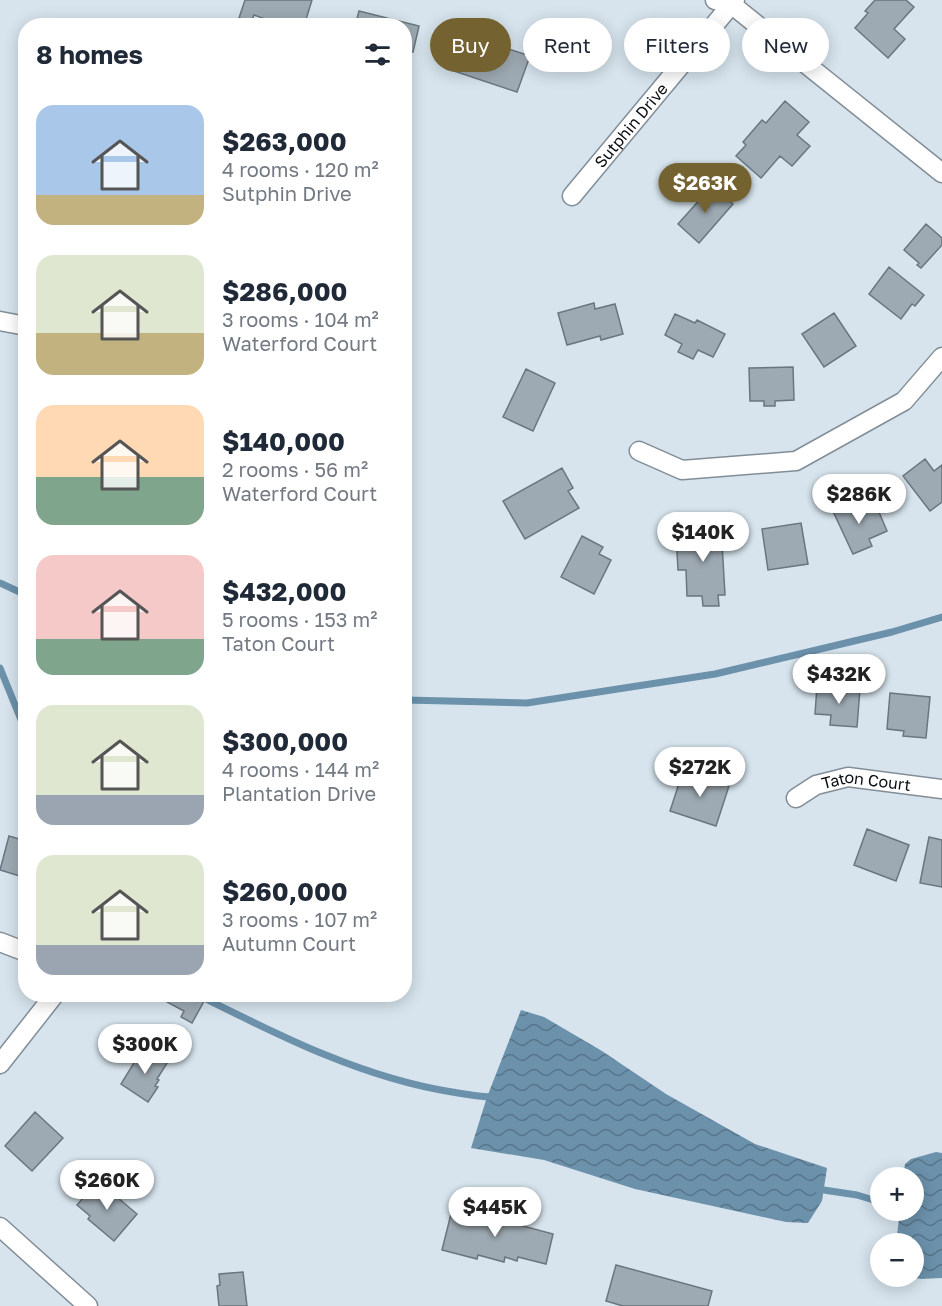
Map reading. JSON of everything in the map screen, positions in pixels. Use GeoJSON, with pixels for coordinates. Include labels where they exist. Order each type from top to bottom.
{"type":"FeatureCollection","features":[{"type":"Feature","properties":{"kind":"street"},"geometry":{"type":"LineString","coordinates":[[727,2],[942,173]]}},
{"type":"Feature","properties":{"kind":"street","name":"Sutphin Drive"},"geometry":{"type":"LineString","coordinates":[[572,196],[727,2]]}},
{"type":"Feature","properties":{"kind":"street"},"geometry":{"type":"LineString","coordinates":[[0,321],[18,324]]}},
{"type":"Feature","properties":{"kind":"street"},"geometry":{"type":"LineString","coordinates":[[639,451],[682,470],[796,461],[904,401],[942,357]]}},
{"type":"Feature","properties":{"kind":"street","name":"Taton Court"},"geometry":{"type":"LineString","coordinates":[[796,798],[816,785],[848,777],[942,789]]}},
{"type":"Feature","properties":{"kind":"street"},"geometry":{"type":"LineString","coordinates":[[0,942],[18,949]]}},
{"type":"Feature","properties":{"kind":"street"},"geometry":{"type":"LineString","coordinates":[[0,1064],[49,1002]]}},
{"type":"Feature","properties":{"kind":"street"},"geometry":{"type":"LineString","coordinates":[[0,1227],[88,1306]]}},
{"type":"Feature","properties":{"kind":"water"},"geometry":{"type":"Polygon","coordinates":[[[521,1010],[544,1017],[602,1051],[666,1094],[755,1144],[827,1168],[822,1201],[808,1223],[786,1222],[635,1189],[544,1160],[471,1148],[487,1097],[521,1010]]]}},
{"type":"Feature","properties":{"kind":"water"},"geometry":{"type":"Polygon","coordinates":[[[936,1152],[942,1153],[942,1278],[924,1279],[924,1233],[897,1233],[899,1221],[924,1221],[924,1167],[905,1167],[911,1159],[936,1152]]]}},
{"type":"Feature","properties":{"kind":"building"},"geometry":{"type":"Polygon","coordinates":[[[245,0],[312,0],[306,18],[262,18],[254,15],[253,18],[239,18],[245,0]]]}},
{"type":"Feature","properties":{"kind":"building"},"geometry":{"type":"Polygon","coordinates":[[[875,0],[906,0],[914,7],[894,29],[905,39],[888,58],[855,28],[868,13],[865,11],[875,0]]]}},
{"type":"Feature","properties":{"kind":"building"},"geometry":{"type":"Polygon","coordinates":[[[359,11],[387,18],[357,18],[359,11]]]}},
{"type":"Feature","properties":{"kind":"building"},"geometry":{"type":"Polygon","coordinates":[[[412,24],[419,26],[412,52],[412,24]]]}},
{"type":"Feature","properties":{"kind":"building"},"geometry":{"type":"Polygon","coordinates":[[[511,50],[523,54],[524,72],[517,92],[457,72],[511,72],[511,50]]]}},
{"type":"Feature","properties":{"kind":"building"},"geometry":{"type":"Polygon","coordinates":[[[785,101],[809,122],[797,135],[810,146],[792,166],[780,156],[761,178],[736,156],[746,145],[743,142],[762,120],[766,123],[785,101]]]}},
{"type":"Feature","properties":{"kind":"building"},"geometry":{"type":"Polygon","coordinates":[[[712,186],[733,204],[699,243],[678,224],[712,186]]]}},
{"type":"Feature","properties":{"kind":"building"},"geometry":{"type":"Polygon","coordinates":[[[926,224],[942,238],[942,245],[921,268],[917,265],[919,263],[904,250],[926,224]]]}},
{"type":"Feature","properties":{"kind":"building"},"geometry":{"type":"Polygon","coordinates":[[[889,267],[924,295],[915,306],[912,304],[901,319],[869,294],[889,267]]]}},
{"type":"Feature","properties":{"kind":"building"},"geometry":{"type":"Polygon","coordinates":[[[594,303],[595,309],[615,304],[623,334],[601,340],[600,336],[567,345],[558,313],[594,303]]]}},
{"type":"Feature","properties":{"kind":"building"},"geometry":{"type":"Polygon","coordinates":[[[834,313],[856,346],[824,367],[802,334],[834,313]]]}},
{"type":"Feature","properties":{"kind":"building"},"geometry":{"type":"Polygon","coordinates":[[[675,314],[695,323],[697,320],[725,334],[713,357],[698,350],[693,359],[678,352],[682,344],[665,335],[675,314]]]}},
{"type":"Feature","properties":{"kind":"building"},"geometry":{"type":"Polygon","coordinates":[[[793,367],[794,400],[775,401],[775,406],[764,406],[764,401],[750,401],[749,368],[793,367]]]}},
{"type":"Feature","properties":{"kind":"building"},"geometry":{"type":"Polygon","coordinates":[[[526,369],[555,383],[533,431],[503,417],[526,369]]]}},
{"type":"Feature","properties":{"kind":"building"},"geometry":{"type":"Polygon","coordinates":[[[925,459],[934,471],[942,465],[942,502],[930,511],[903,476],[925,459]]]}},
{"type":"Feature","properties":{"kind":"building"},"geometry":{"type":"Polygon","coordinates":[[[562,468],[573,488],[568,491],[579,508],[525,539],[503,501],[562,468]]]}},
{"type":"Feature","properties":{"kind":"building"},"geometry":{"type":"Polygon","coordinates":[[[851,498],[858,513],[876,505],[887,531],[869,539],[872,546],[853,554],[831,507],[851,498]]]}},
{"type":"Feature","properties":{"kind":"building"},"geometry":{"type":"Polygon","coordinates":[[[801,523],[808,564],[768,570],[762,529],[801,523]]]}},
{"type":"Feature","properties":{"kind":"building"},"geometry":{"type":"Polygon","coordinates":[[[721,526],[725,595],[718,595],[719,606],[703,606],[702,596],[687,596],[686,570],[678,570],[676,533],[696,533],[696,527],[721,526]]]}},
{"type":"Feature","properties":{"kind":"building"},"geometry":{"type":"Polygon","coordinates":[[[582,536],[603,547],[599,554],[611,560],[594,594],[561,577],[582,536]]]}},
{"type":"Feature","properties":{"kind":"building"},"geometry":{"type":"Polygon","coordinates":[[[817,686],[860,689],[857,727],[830,725],[831,715],[815,714],[817,686]]]}},
{"type":"Feature","properties":{"kind":"building"},"geometry":{"type":"Polygon","coordinates":[[[890,693],[930,697],[926,738],[903,736],[904,731],[887,729],[890,693]]]}},
{"type":"Feature","properties":{"kind":"building"},"geometry":{"type":"Polygon","coordinates":[[[683,771],[729,786],[716,826],[670,811],[683,771]]]}},
{"type":"Feature","properties":{"kind":"building"},"geometry":{"type":"Polygon","coordinates":[[[867,829],[909,845],[896,881],[854,865],[867,829]]]}},
{"type":"Feature","properties":{"kind":"building"},"geometry":{"type":"Polygon","coordinates":[[[9,836],[18,839],[18,876],[0,870],[9,836]]]}},
{"type":"Feature","properties":{"kind":"building"},"geometry":{"type":"Polygon","coordinates":[[[929,837],[942,840],[942,887],[920,883],[929,837]]]}},
{"type":"Feature","properties":{"kind":"building"},"geometry":{"type":"Polygon","coordinates":[[[167,1002],[204,1002],[192,1023],[181,1017],[184,1011],[167,1002]]]}},
{"type":"Feature","properties":{"kind":"building"},"geometry":{"type":"Polygon","coordinates":[[[152,1049],[169,1060],[157,1079],[159,1080],[155,1086],[158,1087],[148,1102],[121,1084],[140,1053],[147,1057],[152,1049]]]}},
{"type":"Feature","properties":{"kind":"building"},"geometry":{"type":"Polygon","coordinates":[[[35,1112],[63,1138],[32,1171],[5,1146],[35,1112]]]}},
{"type":"Feature","properties":{"kind":"building"},"geometry":{"type":"Polygon","coordinates":[[[98,1181],[137,1214],[114,1241],[88,1219],[90,1216],[77,1205],[98,1181]]]}},
{"type":"Feature","properties":{"kind":"building"},"geometry":{"type":"Polygon","coordinates":[[[487,1207],[511,1212],[508,1222],[553,1234],[546,1264],[518,1257],[517,1261],[505,1257],[504,1262],[478,1255],[477,1259],[442,1250],[452,1210],[484,1219],[487,1207]]]}},
{"type":"Feature","properties":{"kind":"building"},"geometry":{"type":"Polygon","coordinates":[[[616,1265],[712,1291],[708,1306],[623,1306],[606,1301],[616,1265]]]}},
{"type":"Feature","properties":{"kind":"building"},"geometry":{"type":"Polygon","coordinates":[[[243,1272],[247,1306],[219,1306],[217,1286],[220,1285],[219,1274],[243,1272]]]}},
{"type":"Feature","properties":{"kind":"waterway"},"geometry":{"type":"LineString","coordinates":[[0,583],[18,591]]}},
{"type":"Feature","properties":{"kind":"waterway"},"geometry":{"type":"LineString","coordinates":[[412,700],[527,703],[715,674],[892,632],[942,617]]}},
{"type":"Feature","properties":{"kind":"waterway"},"geometry":{"type":"LineString","coordinates":[[0,668],[18,712]]}},
{"type":"Feature","properties":{"kind":"waterway"},"geometry":{"type":"LineString","coordinates":[[212,1002],[323,1054],[386,1077],[419,1085],[493,1097]]}},
{"type":"Feature","properties":{"kind":"waterway"},"geometry":{"type":"LineString","coordinates":[[817,1189],[870,1199]]}}]}
